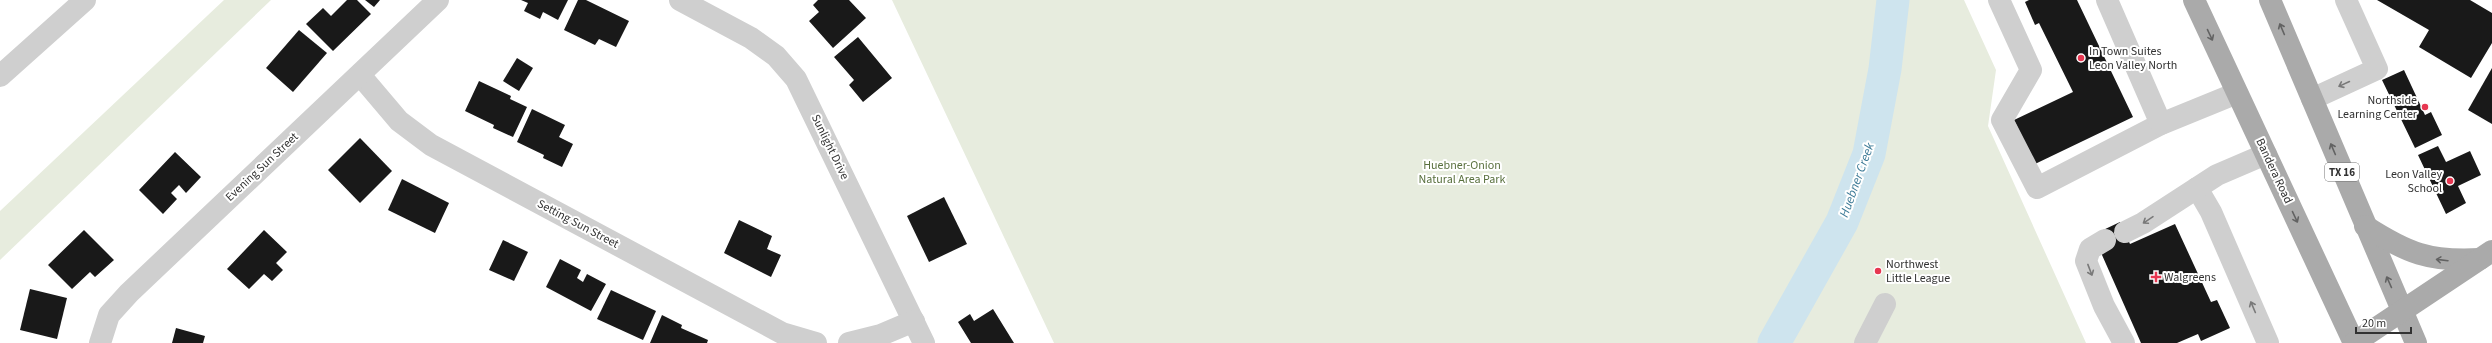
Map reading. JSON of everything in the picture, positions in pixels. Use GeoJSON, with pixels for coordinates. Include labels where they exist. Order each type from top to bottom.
{"type":"FeatureCollection","features":[{"type":"Feature","properties":{"kind":"main road","name":"Bandera Road"},"geometry":{"type":"LineString","coordinates":[[2194,0],[2354,343]]}},
{"type":"Feature","properties":{"kind":"main road","name":"TX 16"},"geometry":{"type":"LineString","coordinates":[[2270,0],[2416,343]]}},
{"type":"Feature","properties":{"kind":"main road"},"geometry":{"type":"LineString","coordinates":[[2365,226],[2404,249],[2420,255],[2453,261],[2487,255]]}},
{"type":"Feature","properties":{"kind":"main road"},"geometry":{"type":"LineString","coordinates":[[2354,343],[2487,255]]}},
{"type":"Feature","properties":{"kind":"street"},"geometry":{"type":"LineString","coordinates":[[0,76],[85,0]]}},
{"type":"Feature","properties":{"kind":"street","name":"Evening Sun Street"},"geometry":{"type":"LineString","coordinates":[[100,343],[109,316],[129,293],[438,0]]}},
{"type":"Feature","properties":{"kind":"street","name":"Sunlight Drive"},"geometry":{"type":"LineString","coordinates":[[680,0],[751,38],[776,56],[796,79],[924,343]]}},
{"type":"Feature","properties":{"kind":"street"},"geometry":{"type":"LineString","coordinates":[[1999,0],[2031,70],[2002,120],[2037,188],[2161,124],[2237,93]]}},
{"type":"Feature","properties":{"kind":"street"},"geometry":{"type":"LineString","coordinates":[[2108,0],[2161,124]]}},
{"type":"Feature","properties":{"kind":"street"},"geometry":{"type":"LineString","coordinates":[[2312,99],[2377,68],[2346,0]]}},
{"type":"Feature","properties":{"kind":"street","name":"Setting Sun Street"},"geometry":{"type":"LineString","coordinates":[[360,75],[399,121],[431,145],[782,333],[816,343]]}},
{"type":"Feature","properties":{"kind":"street"},"geometry":{"type":"LineString","coordinates":[[2125,232],[2143,223],[2216,175],[2266,154]]}},
{"type":"Feature","properties":{"kind":"street"},"geometry":{"type":"LineString","coordinates":[[2197,188],[2211,212],[2262,341]]}},
{"type":"Feature","properties":{"kind":"street"},"geometry":{"type":"LineString","coordinates":[[2104,240],[2090,249],[2086,261],[2104,306],[2124,343]]}},
{"type":"Feature","properties":{"kind":"street"},"geometry":{"type":"LineString","coordinates":[[1865,343],[1885,304]]}},
{"type":"Feature","properties":{"kind":"street"},"geometry":{"type":"LineString","coordinates":[[849,343],[881,335],[914,321]]}},
{"type":"Feature","properties":{"kind":"green space"},"geometry":{"type":"Polygon","coordinates":[[[224,0],[271,0],[0,260],[0,211],[224,0]]]}},
{"type":"Feature","properties":{"kind":"green space","name":"Huebner-Onion Natural Area Park"},"geometry":{"type":"Polygon","coordinates":[[[892,0],[1964,0],[1996,70],[1988,126],[2086,343],[1054,343],[892,0]]]}},
{"type":"Feature","properties":{"kind":"building"},"geometry":{"type":"Polygon","coordinates":[[[347,0],[357,0],[371,14],[333,51],[306,24],[323,8],[331,16],[347,0]]]}},
{"type":"Feature","properties":{"kind":"building"},"geometry":{"type":"Polygon","coordinates":[[[365,0],[380,0],[374,7],[365,0]]]}},
{"type":"Feature","properties":{"kind":"building"},"geometry":{"type":"Polygon","coordinates":[[[521,0],[568,0],[558,20],[543,12],[540,19],[524,11],[528,3],[521,0]]]}},
{"type":"Feature","properties":{"kind":"building"},"geometry":{"type":"Polygon","coordinates":[[[578,0],[586,0],[629,21],[616,47],[599,39],[595,45],[564,30],[578,0]]]}},
{"type":"Feature","properties":{"kind":"building"},"geometry":{"type":"Polygon","coordinates":[[[818,0],[849,0],[866,18],[833,48],[809,21],[819,12],[813,5],[818,0]]]}},
{"type":"Feature","properties":{"kind":"building","name":"In Town Suites Leon Valley North"},"geometry":{"type":"Polygon","coordinates":[[[2029,0],[2077,0],[2133,117],[2035,164],[2014,120],[2073,92],[2039,23],[2035,25],[2025,2],[2029,0]]]}},
{"type":"Feature","properties":{"kind":"building"},"geometry":{"type":"Polygon","coordinates":[[[2377,0],[2470,0],[2492,13],[2492,43],[2471,78],[2419,47],[2429,30],[2377,0]]]}},
{"type":"Feature","properties":{"kind":"building"},"geometry":{"type":"Polygon","coordinates":[[[299,30],[327,53],[293,92],[266,68],[299,30]]]}},
{"type":"Feature","properties":{"kind":"building"},"geometry":{"type":"Polygon","coordinates":[[[858,37],[892,78],[863,102],[849,85],[854,80],[834,57],[858,37]]]}},
{"type":"Feature","properties":{"kind":"building"},"geometry":{"type":"Polygon","coordinates":[[[517,58],[533,68],[519,91],[503,81],[517,58]]]}},
{"type":"Feature","properties":{"kind":"building"},"geometry":{"type":"Polygon","coordinates":[[[2492,68],[2492,124],[2468,110],[2492,68]]]}},
{"type":"Feature","properties":{"kind":"building"},"geometry":{"type":"Polygon","coordinates":[[[2404,70],[2425,115],[2431,112],[2442,135],[2415,148],[2382,80],[2404,70]]]}},
{"type":"Feature","properties":{"kind":"building"},"geometry":{"type":"Polygon","coordinates":[[[479,81],[511,96],[510,99],[527,107],[513,137],[493,128],[494,125],[465,111],[479,81]]]}},
{"type":"Feature","properties":{"kind":"building"},"geometry":{"type":"Polygon","coordinates":[[[532,109],[565,125],[559,137],[573,144],[562,167],[543,158],[544,155],[517,142],[532,109]]]}},
{"type":"Feature","properties":{"kind":"building"},"geometry":{"type":"Polygon","coordinates":[[[360,138],[392,171],[360,203],[328,170],[360,138]]]}},
{"type":"Feature","properties":{"kind":"building","name":"Leon Valley School"},"geometry":{"type":"Polygon","coordinates":[[[2438,146],[2446,162],[2470,151],[2481,175],[2458,186],[2466,203],[2446,214],[2418,155],[2438,146]]]}},
{"type":"Feature","properties":{"kind":"building"},"geometry":{"type":"Polygon","coordinates":[[[175,152],[201,177],[186,193],[179,185],[171,193],[177,199],[163,214],[139,190],[175,152]]]}},
{"type":"Feature","properties":{"kind":"building"},"geometry":{"type":"Polygon","coordinates":[[[402,179],[449,203],[435,233],[388,210],[402,179]]]}},
{"type":"Feature","properties":{"kind":"building"},"geometry":{"type":"Polygon","coordinates":[[[944,197],[967,244],[929,262],[907,216],[944,197]]]}},
{"type":"Feature","properties":{"kind":"building"},"geometry":{"type":"Polygon","coordinates":[[[739,220],[772,236],[767,249],[781,255],[771,277],[724,253],[739,220]]]}},
{"type":"Feature","properties":{"kind":"building","name":"Walgreens"},"geometry":{"type":"Polygon","coordinates":[[[2120,222],[2130,244],[2175,224],[2211,302],[2217,300],[2230,328],[2201,341],[2198,334],[2177,343],[2141,343],[2102,255],[2101,231],[2120,222]]]}},
{"type":"Feature","properties":{"kind":"building"},"geometry":{"type":"Polygon","coordinates":[[[84,230],[114,260],[95,277],[90,272],[72,289],[48,265],[84,230]]]}},
{"type":"Feature","properties":{"kind":"building"},"geometry":{"type":"Polygon","coordinates":[[[264,230],[287,252],[276,263],[283,270],[272,281],[264,274],[249,289],[227,269],[264,230]]]}},
{"type":"Feature","properties":{"kind":"building"},"geometry":{"type":"Polygon","coordinates":[[[503,240],[528,252],[514,281],[489,270],[503,240]]]}},
{"type":"Feature","properties":{"kind":"building"},"geometry":{"type":"Polygon","coordinates":[[[560,259],[581,270],[577,278],[583,282],[587,274],[606,284],[591,311],[546,287],[560,259]]]}},
{"type":"Feature","properties":{"kind":"building"},"geometry":{"type":"Polygon","coordinates":[[[30,289],[67,298],[57,339],[20,330],[30,289]]]}},
{"type":"Feature","properties":{"kind":"building"},"geometry":{"type":"Polygon","coordinates":[[[611,290],[656,311],[643,340],[597,319],[611,290]]]}},
{"type":"Feature","properties":{"kind":"building"},"geometry":{"type":"Polygon","coordinates":[[[993,309],[1014,343],[971,343],[958,322],[970,314],[974,321],[993,309]]]}},
{"type":"Feature","properties":{"kind":"building"},"geometry":{"type":"Polygon","coordinates":[[[662,315],[682,325],[681,328],[708,340],[707,343],[650,343],[662,315]]]}},
{"type":"Feature","properties":{"kind":"building"},"geometry":{"type":"Polygon","coordinates":[[[176,328],[205,336],[203,343],[172,343],[176,328]]]}},
{"type":"Feature","properties":{"kind":"waterway","name":"Huebner Creek"},"geometry":{"type":"LineString","coordinates":[[1774,343],[1842,222],[1869,154],[1885,69],[1893,0]]}},
{"type":"Feature","properties":{"kind":"place","name":"In Town Suites Leon Valley North"},"geometry":{"type":"Point","coordinates":[2081,58]}},
{"type":"Feature","properties":{"kind":"place","name":"Northside Learning Center"},"geometry":{"type":"Point","coordinates":[2425,107]}},
{"type":"Feature","properties":{"kind":"place","name":"Leon Valley School"},"geometry":{"type":"Point","coordinates":[2450,181]}},
{"type":"Feature","properties":{"kind":"place","name":"Northwest Little League"},"geometry":{"type":"Point","coordinates":[1878,271]}},
{"type":"Feature","properties":{"kind":"place","name":"Walgreens"},"geometry":{"type":"Point","coordinates":[2156,277]}}]}
